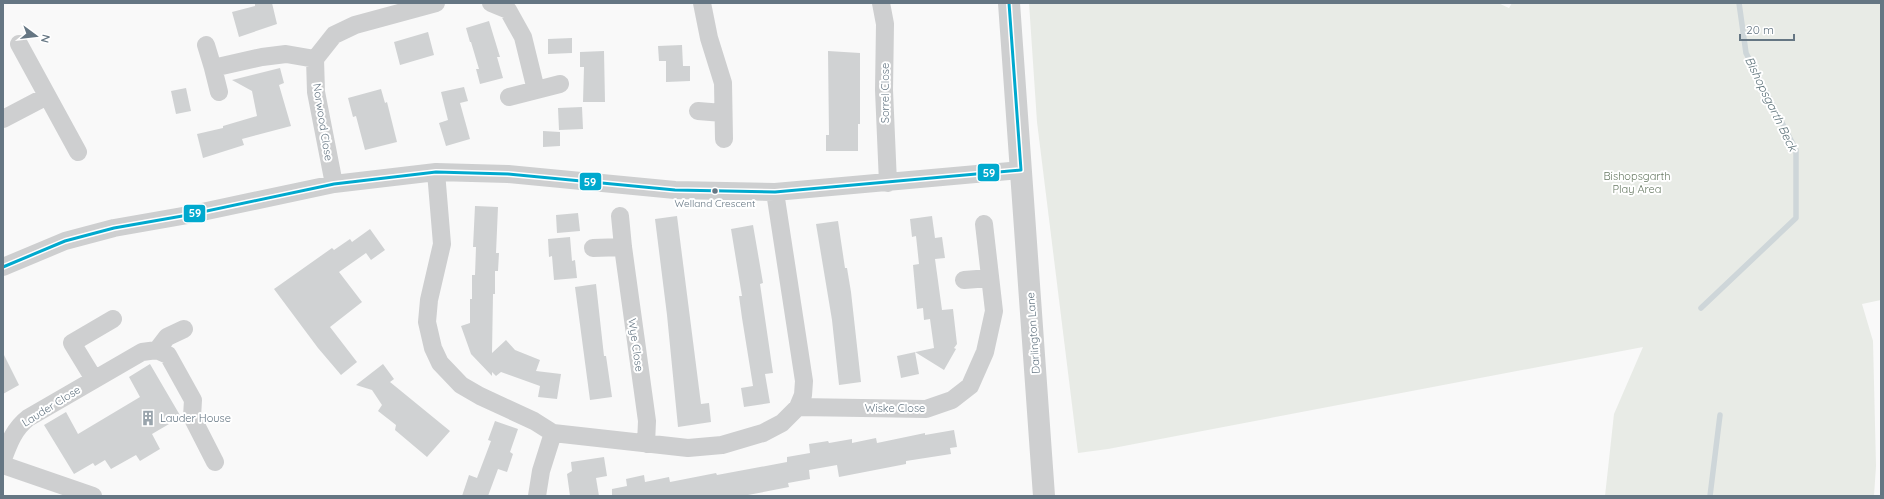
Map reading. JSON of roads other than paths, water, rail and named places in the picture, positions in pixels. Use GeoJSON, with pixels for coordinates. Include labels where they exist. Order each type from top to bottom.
{"type":"FeatureCollection","features":[{"type":"Feature","properties":{"kind":"street"},"geometry":{"type":"LineString","coordinates":[[213,68],[262,57],[286,54],[315,59],[334,35],[355,25],[436,3]]}},
{"type":"Feature","properties":{"kind":"street"},"geometry":{"type":"LineString","coordinates":[[491,3],[508,10],[523,36],[536,90]]}},
{"type":"Feature","properties":{"kind":"street"},"geometry":{"type":"LineString","coordinates":[[702,3],[709,38],[723,82],[724,139]]}},
{"type":"Feature","properties":{"kind":"street","name":"Sorrel Close"},"geometry":{"type":"LineString","coordinates":[[881,3],[885,24],[884,90],[888,183]]}},
{"type":"Feature","properties":{"kind":"street","name":"Darlington Lane"},"geometry":{"type":"LineString","coordinates":[[1009,3],[1044,496]]}},
{"type":"Feature","properties":{"kind":"street"},"geometry":{"type":"LineString","coordinates":[[19,44],[78,152]]}},
{"type":"Feature","properties":{"kind":"street"},"geometry":{"type":"LineString","coordinates":[[206,45],[219,92]]}},
{"type":"Feature","properties":{"kind":"street","name":"Norwood Close"},"geometry":{"type":"LineString","coordinates":[[315,59],[316,92],[334,184]]}},
{"type":"Feature","properties":{"kind":"street"},"geometry":{"type":"LineString","coordinates":[[509,97],[560,84]]}},
{"type":"Feature","properties":{"kind":"street"},"geometry":{"type":"LineString","coordinates":[[3,119],[47,96]]}},
{"type":"Feature","properties":{"kind":"street"},"geometry":{"type":"LineString","coordinates":[[698,111],[723,112]]}},
{"type":"Feature","properties":{"kind":"street"},"geometry":{"type":"LineString","coordinates":[[3,267],[65,240],[114,228],[188,215],[334,184],[436,172],[508,174],[675,190],[775,192],[1021,170]]}},
{"type":"Feature","properties":{"kind":"street"},"geometry":{"type":"LineString","coordinates":[[436,172],[442,244],[429,300],[427,322],[433,348],[440,363],[461,385],[534,421],[553,433],[688,448],[722,445],[763,433],[782,423],[798,407],[803,395],[804,381],[775,192]]}},
{"type":"Feature","properties":{"kind":"street","name":"Wye Close"},"geometry":{"type":"LineString","coordinates":[[620,216],[622,247],[647,421],[646,444]]}},
{"type":"Feature","properties":{"kind":"street","name":"Wiske Close"},"geometry":{"type":"LineString","coordinates":[[798,407],[913,410],[926,409],[952,400],[970,386],[985,352],[994,311],[984,224]]}},
{"type":"Feature","properties":{"kind":"street"},"geometry":{"type":"LineString","coordinates":[[593,248],[622,247]]}},
{"type":"Feature","properties":{"kind":"street"},"geometry":{"type":"LineString","coordinates":[[964,280],[990,278]]}},
{"type":"Feature","properties":{"kind":"street"},"geometry":{"type":"LineString","coordinates":[[94,379],[72,343],[113,320]]}},
{"type":"Feature","properties":{"kind":"street"},"geometry":{"type":"LineString","coordinates":[[184,328],[167,337],[157,350],[168,355],[193,400],[192,417],[215,462]]}},
{"type":"Feature","properties":{"kind":"street","name":"Lauder Close"},"geometry":{"type":"LineString","coordinates":[[3,459],[12,435],[19,425],[28,418],[142,352],[157,350]]}},
{"type":"Feature","properties":{"kind":"street"},"geometry":{"type":"LineString","coordinates":[[536,496],[541,471],[553,433]]}},
{"type":"Feature","properties":{"kind":"street"},"geometry":{"type":"LineString","coordinates":[[3,465],[93,496]]}},
{"type":"Feature","properties":{"kind":"waterway","name":"Bishopsgarth Beck"},"geometry":{"type":"LineString","coordinates":[[1701,308],[1796,218],[1796,150],[1746,53],[1739,3]]}},
{"type":"Feature","properties":{"kind":"waterway","name":"Bishopsgarth Beck"},"geometry":{"type":"LineString","coordinates":[[1710,496],[1720,415]]}},
{"type":"Feature","properties":{"kind":"place","name":"Welland Crescent"},"geometry":{"type":"Point","coordinates":[715,191]}},
{"type":"Feature","properties":{"kind":"place","name":"Lauder House"},"geometry":{"type":"Point","coordinates":[148,418]}},
{"type":"Feature","properties":{"kind":"park label","name":"Bishopsgarth Play Area"},"geometry":{"type":"Point","coordinates":[1637,182]}}]}
